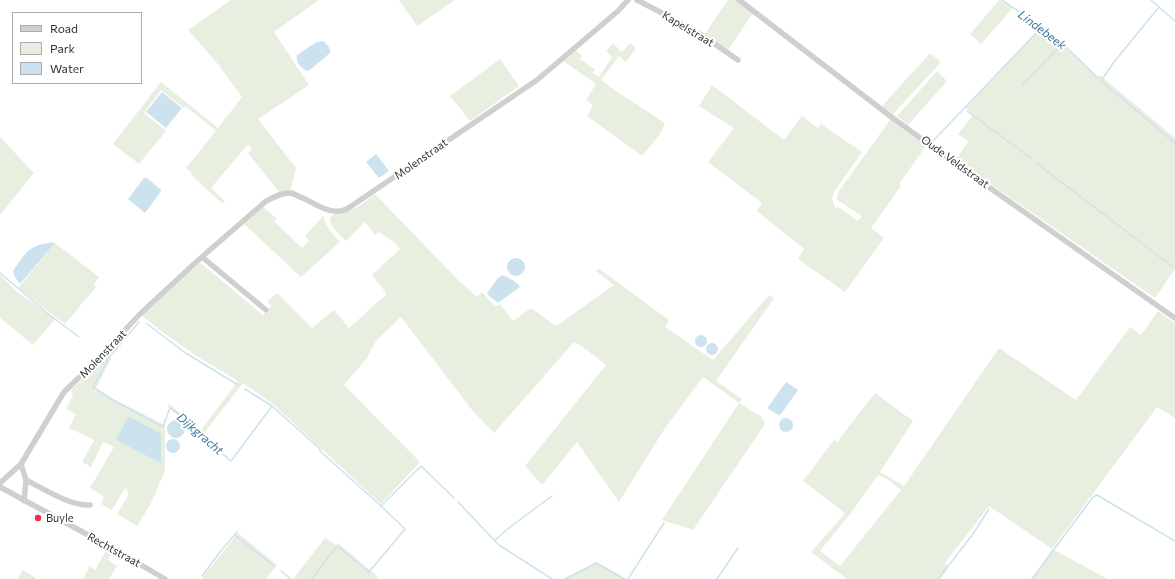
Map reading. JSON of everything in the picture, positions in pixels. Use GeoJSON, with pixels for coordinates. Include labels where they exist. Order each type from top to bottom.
{"type":"FeatureCollection","features":[{"type":"Feature","properties":{"kind":"street","name":"Molenstraat"},"geometry":{"type":"LineString","coordinates":[[0,483],[21,464],[64,392],[140,315],[202,257],[265,202],[285,193],[292,193],[327,210],[342,212],[347,210],[537,80],[618,11],[628,0]]}},
{"type":"Feature","properties":{"kind":"street","name":"Kapelstraat"},"geometry":{"type":"LineString","coordinates":[[637,0],[658,10],[703,36],[738,60]]}},
{"type":"Feature","properties":{"kind":"street","name":"Oude Veldstraat"},"geometry":{"type":"LineString","coordinates":[[739,0],[900,123],[963,169],[1175,318]]}},
{"type":"Feature","properties":{"kind":"street"},"geometry":{"type":"LineString","coordinates":[[202,257],[266,310]]}},
{"type":"Feature","properties":{"kind":"street"},"geometry":{"type":"LineString","coordinates":[[21,464],[26,480],[24,501]]}},
{"type":"Feature","properties":{"kind":"street"},"geometry":{"type":"LineString","coordinates":[[26,480],[69,501],[82,505],[90,505]]}},
{"type":"Feature","properties":{"kind":"street","name":"Rechtstraat"},"geometry":{"type":"LineString","coordinates":[[0,488],[114,549],[165,579]]}},
{"type":"Feature","properties":{"kind":"green space"},"geometry":{"type":"Polygon","coordinates":[[[231,0],[319,0],[274,32],[309,85],[258,119],[296,168],[291,188],[290,190],[279,192],[248,153],[252,149],[248,144],[211,188],[225,201],[223,204],[191,175],[192,173],[186,168],[216,131],[185,106],[184,108],[161,90],[144,113],[166,131],[139,164],[113,144],[161,82],[218,128],[242,97],[217,63],[188,30],[231,0]]]}},
{"type":"Feature","properties":{"kind":"green space"},"geometry":{"type":"Polygon","coordinates":[[[399,0],[455,0],[417,26],[399,0]]]}},
{"type":"Feature","properties":{"kind":"green space"},"geometry":{"type":"Polygon","coordinates":[[[728,0],[736,0],[753,13],[728,50],[704,35],[728,0]]]}},
{"type":"Feature","properties":{"kind":"green space"},"geometry":{"type":"Polygon","coordinates":[[[999,0],[1005,1],[1013,8],[981,44],[970,34],[999,0]]]}},
{"type":"Feature","properties":{"kind":"green space"},"geometry":{"type":"Polygon","coordinates":[[[1041,27],[1061,42],[1097,77],[1100,75],[1175,138],[1175,269],[1155,298],[956,160],[968,141],[958,134],[973,115],[965,107],[1041,27]]]}},
{"type":"Feature","properties":{"kind":"green space"},"geometry":{"type":"Polygon","coordinates":[[[613,43],[622,52],[630,43],[636,48],[626,62],[619,56],[601,80],[665,123],[660,134],[642,156],[587,116],[593,105],[586,100],[596,84],[563,61],[576,50],[582,56],[580,59],[595,69],[593,73],[599,77],[612,57],[606,51],[613,43]]]}},
{"type":"Feature","properties":{"kind":"green space"},"geometry":{"type":"Polygon","coordinates":[[[930,53],[941,62],[893,114],[882,106],[930,53]]]}},
{"type":"Feature","properties":{"kind":"green space"},"geometry":{"type":"Polygon","coordinates":[[[500,59],[519,86],[470,121],[450,96],[500,59]]]}},
{"type":"Feature","properties":{"kind":"green space"},"geometry":{"type":"Polygon","coordinates":[[[937,71],[947,81],[908,125],[897,116],[937,71]]]}},
{"type":"Feature","properties":{"kind":"green space"},"geometry":{"type":"Polygon","coordinates":[[[712,85],[784,140],[802,116],[818,128],[821,124],[862,152],[836,189],[832,198],[835,208],[838,207],[858,221],[862,216],[837,200],[837,197],[839,191],[890,120],[926,146],[899,184],[901,186],[871,228],[884,238],[845,292],[798,259],[804,249],[757,211],[762,203],[708,162],[734,128],[699,106],[712,85]]]}},
{"type":"Feature","properties":{"kind":"green space"},"geometry":{"type":"Polygon","coordinates":[[[0,137],[34,173],[0,215],[0,137]]]}},
{"type":"Feature","properties":{"kind":"green space"},"geometry":{"type":"Polygon","coordinates":[[[375,194],[458,280],[477,297],[482,292],[494,305],[497,306],[500,304],[513,321],[531,308],[556,326],[614,285],[596,271],[598,268],[669,320],[665,327],[713,360],[769,295],[774,298],[716,381],[742,399],[739,403],[703,377],[665,428],[619,502],[577,442],[542,485],[525,466],[606,365],[574,342],[494,433],[472,410],[401,317],[376,341],[367,358],[344,385],[420,462],[381,504],[274,405],[243,383],[202,436],[168,407],[169,404],[201,430],[238,381],[198,357],[142,316],[199,263],[263,315],[271,306],[267,302],[277,293],[312,328],[334,310],[349,328],[387,294],[372,275],[400,249],[394,242],[378,232],[375,235],[365,222],[346,241],[333,227],[330,219],[335,214],[344,213],[354,209],[375,194]]]}},
{"type":"Feature","properties":{"kind":"green space"},"geometry":{"type":"Polygon","coordinates":[[[263,207],[277,219],[274,221],[302,248],[309,241],[305,236],[323,216],[328,227],[340,242],[301,277],[244,224],[263,207]]]}},
{"type":"Feature","properties":{"kind":"green space"},"geometry":{"type":"Polygon","coordinates":[[[55,243],[99,277],[94,285],[96,287],[65,324],[18,288],[55,243]]]}},
{"type":"Feature","properties":{"kind":"green space"},"geometry":{"type":"Polygon","coordinates":[[[0,275],[15,290],[55,319],[33,345],[0,318],[0,275]]]}},
{"type":"Feature","properties":{"kind":"green space"},"geometry":{"type":"Polygon","coordinates":[[[1158,311],[1175,323],[1175,418],[1157,407],[1052,549],[989,506],[945,563],[949,567],[940,579],[847,579],[811,552],[845,513],[803,481],[834,440],[837,442],[875,393],[913,421],[880,472],[904,486],[999,348],[1076,400],[1130,327],[1141,335],[1158,311]],[[878,475],[851,513],[820,551],[840,566],[901,490],[887,479],[878,475]]]}},
{"type":"Feature","properties":{"kind":"green space"},"geometry":{"type":"Polygon","coordinates":[[[106,355],[110,355],[111,359],[95,390],[165,425],[165,471],[150,505],[137,526],[117,514],[129,494],[127,492],[128,490],[125,488],[112,510],[101,504],[104,497],[90,488],[114,447],[103,442],[91,467],[82,462],[94,440],[69,428],[76,414],[66,409],[73,395],[71,391],[72,389],[106,355]]]}},
{"type":"Feature","properties":{"kind":"green space"},"geometry":{"type":"Polygon","coordinates":[[[739,403],[762,417],[765,424],[693,530],[662,520],[739,403]]]}},
{"type":"Feature","properties":{"kind":"green space"},"geometry":{"type":"Polygon","coordinates":[[[238,533],[277,565],[266,579],[202,578],[238,533]]]}},
{"type":"Feature","properties":{"kind":"green space"},"geometry":{"type":"Polygon","coordinates":[[[325,538],[336,545],[338,543],[378,577],[377,579],[293,579],[325,538]]]}},
{"type":"Feature","properties":{"kind":"green space"},"geometry":{"type":"Polygon","coordinates":[[[107,549],[112,552],[108,560],[117,566],[109,579],[83,579],[90,566],[95,570],[107,549]]]}},
{"type":"Feature","properties":{"kind":"green space"},"geometry":{"type":"Polygon","coordinates":[[[1052,549],[1108,579],[1032,579],[1052,549]]]}},
{"type":"Feature","properties":{"kind":"green space"},"geometry":{"type":"Polygon","coordinates":[[[597,562],[627,579],[562,579],[597,562]]]}},
{"type":"Feature","properties":{"kind":"green space"},"geometry":{"type":"Polygon","coordinates":[[[23,570],[37,579],[17,579],[23,570]]]}},
{"type":"Feature","properties":{"kind":"water"},"geometry":{"type":"Polygon","coordinates":[[[322,41],[330,49],[330,53],[311,69],[307,71],[305,70],[298,62],[297,55],[315,43],[322,41]]]}},
{"type":"Feature","properties":{"kind":"water"},"geometry":{"type":"Polygon","coordinates":[[[162,92],[182,108],[166,128],[146,112],[162,92]]]}},
{"type":"Feature","properties":{"kind":"water"},"geometry":{"type":"Polygon","coordinates":[[[376,154],[389,171],[379,178],[366,162],[376,154]]]}},
{"type":"Feature","properties":{"kind":"water"},"geometry":{"type":"Polygon","coordinates":[[[144,178],[147,178],[161,190],[145,213],[128,199],[144,178]]]}},
{"type":"Feature","properties":{"kind":"water"},"geometry":{"type":"Polygon","coordinates":[[[51,242],[55,243],[20,284],[13,271],[21,260],[27,252],[36,246],[51,242]]]}},
{"type":"Feature","properties":{"kind":"water"},"geometry":{"type":"Polygon","coordinates":[[[512,258],[520,258],[525,263],[523,274],[520,276],[512,276],[507,271],[507,263],[512,258]]]}},
{"type":"Feature","properties":{"kind":"water"},"geometry":{"type":"Polygon","coordinates":[[[502,275],[512,280],[520,287],[498,303],[487,293],[502,275]]]}},
{"type":"Feature","properties":{"kind":"water"},"geometry":{"type":"Polygon","coordinates":[[[699,335],[703,335],[707,341],[703,347],[699,347],[695,343],[695,339],[699,335]]]}},
{"type":"Feature","properties":{"kind":"water"},"geometry":{"type":"Polygon","coordinates":[[[710,343],[714,343],[718,349],[714,355],[710,355],[706,351],[706,347],[710,343]]]}},
{"type":"Feature","properties":{"kind":"water"},"geometry":{"type":"Polygon","coordinates":[[[786,382],[798,390],[779,415],[768,409],[768,407],[786,382]]]}},
{"type":"Feature","properties":{"kind":"water"},"geometry":{"type":"Polygon","coordinates":[[[130,417],[160,433],[161,463],[116,440],[127,419],[130,417]]]}},
{"type":"Feature","properties":{"kind":"water"},"geometry":{"type":"Polygon","coordinates":[[[783,418],[789,418],[793,422],[793,428],[789,432],[783,432],[779,428],[779,422],[783,418]]]}},
{"type":"Feature","properties":{"kind":"water"},"geometry":{"type":"Polygon","coordinates":[[[176,420],[182,423],[185,429],[182,435],[176,438],[170,435],[167,429],[170,423],[176,420]]]}},
{"type":"Feature","properties":{"kind":"water"},"geometry":{"type":"Polygon","coordinates":[[[170,439],[176,439],[180,443],[180,449],[176,453],[170,453],[166,449],[166,443],[170,439]]]}},
{"type":"Feature","properties":{"kind":"waterway","name":"Lindebeek"},"geometry":{"type":"LineString","coordinates":[[1002,0],[1059,40],[1098,78]]}},
{"type":"Feature","properties":{"kind":"waterway"},"geometry":{"type":"LineString","coordinates":[[1151,0],[1159,7]]}},
{"type":"Feature","properties":{"kind":"waterway"},"geometry":{"type":"LineString","coordinates":[[1175,21],[1159,7],[1114,62],[1101,81],[1175,143]]}},
{"type":"Feature","properties":{"kind":"waterway"},"geometry":{"type":"LineString","coordinates":[[931,143],[1042,27]]}},
{"type":"Feature","properties":{"kind":"waterway"},"geometry":{"type":"LineString","coordinates":[[1023,84],[1062,44]]}},
{"type":"Feature","properties":{"kind":"waterway"},"geometry":{"type":"LineString","coordinates":[[967,111],[1031,158]]}},
{"type":"Feature","properties":{"kind":"waterway"},"geometry":{"type":"LineString","coordinates":[[1036,163],[1173,267]]}},
{"type":"Feature","properties":{"kind":"waterway","name":"Dijkgracht"},"geometry":{"type":"LineString","coordinates":[[0,273],[51,316],[79,337]]}},
{"type":"Feature","properties":{"kind":"waterway"},"geometry":{"type":"LineString","coordinates":[[107,360],[139,322]]}},
{"type":"Feature","properties":{"kind":"waterway"},"geometry":{"type":"LineString","coordinates":[[146,323],[184,352],[238,385]]}},
{"type":"Feature","properties":{"kind":"waterway","name":"Dijkgracht"},"geometry":{"type":"LineString","coordinates":[[106,358],[107,362],[93,387],[113,400],[163,427],[171,408],[231,461],[272,406],[381,506],[421,466],[454,498]]}},
{"type":"Feature","properties":{"kind":"waterway"},"geometry":{"type":"LineString","coordinates":[[245,389],[272,406]]}},
{"type":"Feature","properties":{"kind":"waterway"},"geometry":{"type":"LineString","coordinates":[[1032,579],[1093,497],[1097,495],[1175,541]]}},
{"type":"Feature","properties":{"kind":"waterway"},"geometry":{"type":"LineString","coordinates":[[495,540],[552,496]]}},
{"type":"Feature","properties":{"kind":"waterway"},"geometry":{"type":"LineString","coordinates":[[458,502],[499,545],[552,579]]}},
{"type":"Feature","properties":{"kind":"waterway"},"geometry":{"type":"LineString","coordinates":[[312,579],[336,547],[340,548],[369,572],[405,529],[381,506]]}},
{"type":"Feature","properties":{"kind":"waterway"},"geometry":{"type":"LineString","coordinates":[[938,579],[973,534],[989,509]]}},
{"type":"Feature","properties":{"kind":"waterway"},"geometry":{"type":"LineString","coordinates":[[628,579],[664,523]]}},
{"type":"Feature","properties":{"kind":"waterway","name":"Dijkgracht"},"geometry":{"type":"LineString","coordinates":[[202,576],[237,532]]}},
{"type":"Feature","properties":{"kind":"waterway"},"geometry":{"type":"LineString","coordinates":[[235,535],[274,566]]}},
{"type":"Feature","properties":{"kind":"waterway"},"geometry":{"type":"LineString","coordinates":[[717,579],[738,548]]}},
{"type":"Feature","properties":{"kind":"waterway"},"geometry":{"type":"LineString","coordinates":[[566,579],[596,563],[624,579]]}},
{"type":"Feature","properties":{"kind":"waterway"},"geometry":{"type":"LineString","coordinates":[[281,571],[291,579]]}},
{"type":"Feature","properties":{"kind":"place","name":"Buyle"},"geometry":{"type":"Point","coordinates":[38,518]}}]}
